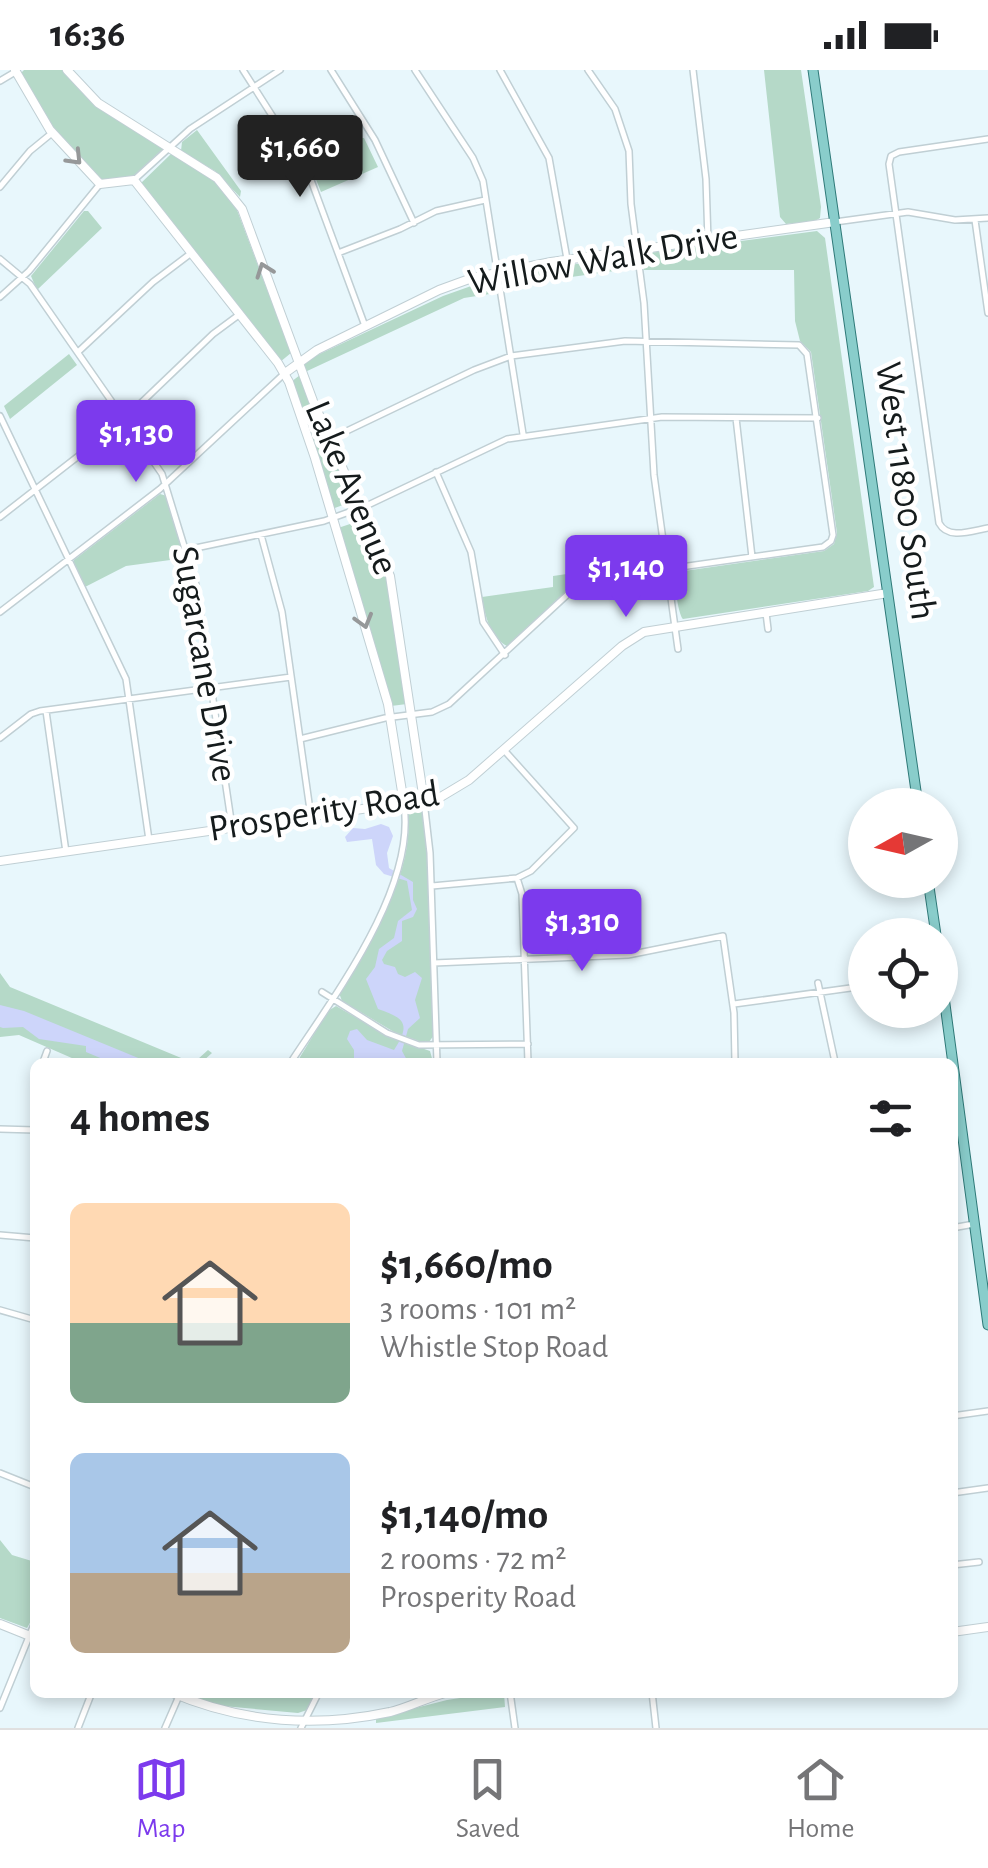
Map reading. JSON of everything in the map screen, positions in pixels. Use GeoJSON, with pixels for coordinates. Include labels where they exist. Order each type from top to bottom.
{"type":"FeatureCollection","features":[{"type":"Feature","properties":{"kind":"main road","name":"West 11800 South"},"geometry":{"type":"LineString","coordinates":[[813,70],[916,788]]}},
{"type":"Feature","properties":{"kind":"main road"},"geometry":{"type":"LineString","coordinates":[[947,1028],[951,1058]]}},
{"type":"Feature","properties":{"kind":"main road"},"geometry":{"type":"LineString","coordinates":[[958,1107],[988,1325]]}},
{"type":"Feature","properties":{"kind":"street"},"geometry":{"type":"LineString","coordinates":[[0,80],[16,70],[52,133],[100,184]]}},
{"type":"Feature","properties":{"kind":"street","name":"Lake Avenue"},"geometry":{"type":"LineString","coordinates":[[67,70],[93,98],[217,178],[238,202],[298,361],[392,583],[424,801],[432,886],[437,1058]]}},
{"type":"Feature","properties":{"kind":"street"},"geometry":{"type":"LineString","coordinates":[[243,70],[308,172],[365,326]]}},
{"type":"Feature","properties":{"kind":"street"},"geometry":{"type":"LineString","coordinates":[[0,297],[22,277],[100,184],[134,180],[198,124],[280,70]]}},
{"type":"Feature","properties":{"kind":"street"},"geometry":{"type":"LineString","coordinates":[[331,70],[372,135],[414,223]]}},
{"type":"Feature","properties":{"kind":"street"},"geometry":{"type":"LineString","coordinates":[[415,70],[473,158],[483,181],[523,436]]}},
{"type":"Feature","properties":{"kind":"street"},"geometry":{"type":"LineString","coordinates":[[500,70],[549,158],[566,259]]}},
{"type":"Feature","properties":{"kind":"street"},"geometry":{"type":"LineString","coordinates":[[588,70],[615,108],[625,134],[646,342],[654,475],[678,649]]}},
{"type":"Feature","properties":{"kind":"street"},"geometry":{"type":"LineString","coordinates":[[693,70],[707,188],[708,241]]}},
{"type":"Feature","properties":{"kind":"street"},"geometry":{"type":"LineString","coordinates":[[0,187],[30,150],[52,133]]}},
{"type":"Feature","properties":{"kind":"street"},"geometry":{"type":"LineString","coordinates":[[988,139],[899,152],[889,164],[939,522],[952,534],[988,528]]}},
{"type":"Feature","properties":{"kind":"street","name":"Lake Avenue"},"geometry":{"type":"LineString","coordinates":[[134,180],[284,373],[333,518],[391,718],[406,831],[401,864],[380,918],[294,1058]]}},
{"type":"Feature","properties":{"kind":"street"},"geometry":{"type":"LineString","coordinates":[[338,252],[436,211],[486,200]]}},
{"type":"Feature","properties":{"kind":"street"},"geometry":{"type":"LineString","coordinates":[[835,222],[915,212],[975,220],[988,218]]}},
{"type":"Feature","properties":{"kind":"street"},"geometry":{"type":"LineString","coordinates":[[975,220],[988,313]]}},
{"type":"Feature","properties":{"kind":"street","name":"Willow Walk Drive"},"geometry":{"type":"LineString","coordinates":[[0,612],[166,483],[298,361],[449,286],[496,272],[566,259],[835,222]]}},
{"type":"Feature","properties":{"kind":"street"},"geometry":{"type":"LineString","coordinates":[[78,352],[153,282],[190,254]]}},
{"type":"Feature","properties":{"kind":"street","name":"Sugarcane Drive"},"geometry":{"type":"LineString","coordinates":[[0,259],[22,277],[78,352],[155,460],[166,483],[196,586],[232,828]]}},
{"type":"Feature","properties":{"kind":"street"},"geometry":{"type":"LineString","coordinates":[[0,516],[125,418],[206,340],[240,314]]}},
{"type":"Feature","properties":{"kind":"street"},"geometry":{"type":"LineString","coordinates":[[300,739],[449,704],[582,584],[598,578],[823,547],[832,541],[808,354],[801,346],[620,342],[510,356],[330,440]]}},
{"type":"Feature","properties":{"kind":"street"},"geometry":{"type":"LineString","coordinates":[[0,416],[124,673],[149,840]]}},
{"type":"Feature","properties":{"kind":"street"},"geometry":{"type":"LineString","coordinates":[[186,550],[333,518],[507,439],[651,418],[818,418]]}},
{"type":"Feature","properties":{"kind":"street"},"geometry":{"type":"LineString","coordinates":[[736,418],[752,557]]}},
{"type":"Feature","properties":{"kind":"street"},"geometry":{"type":"LineString","coordinates":[[436,472],[471,552],[483,622],[505,655]]}},
{"type":"Feature","properties":{"kind":"street"},"geometry":{"type":"LineString","coordinates":[[260,534],[281,606],[311,817]]}},
{"type":"Feature","properties":{"kind":"street","name":"Prosperity Road"},"geometry":{"type":"LineString","coordinates":[[0,861],[424,801],[458,789],[629,640],[648,630],[888,593]]}},
{"type":"Feature","properties":{"kind":"street"},"geometry":{"type":"LineString","coordinates":[[766,613],[768,629]]}},
{"type":"Feature","properties":{"kind":"street"},"geometry":{"type":"LineString","coordinates":[[0,738],[31,714],[291,677]]}},
{"type":"Feature","properties":{"kind":"street"},"geometry":{"type":"LineString","coordinates":[[46,711],[66,852]]}},
{"type":"Feature","properties":{"kind":"street"},"geometry":{"type":"LineString","coordinates":[[432,886],[517,878],[531,871],[574,828],[504,750]]}},
{"type":"Feature","properties":{"kind":"street"},"geometry":{"type":"LineString","coordinates":[[517,878],[522,894],[526,958],[528,1058]]}},
{"type":"Feature","properties":{"kind":"street"},"geometry":{"type":"LineString","coordinates":[[434,964],[628,955],[723,936],[734,1004],[735,1058]]}},
{"type":"Feature","properties":{"kind":"street"},"geometry":{"type":"LineString","coordinates":[[818,982],[834,1058]]}},
{"type":"Feature","properties":{"kind":"street"},"geometry":{"type":"LineString","coordinates":[[734,1004],[848,988]]}},
{"type":"Feature","properties":{"kind":"street"},"geometry":{"type":"LineString","coordinates":[[322,992],[394,1036],[411,1042],[437,1047],[528,1044]]}},
{"type":"Feature","properties":{"kind":"street"},"geometry":{"type":"LineString","coordinates":[[44,1058],[47,1051]]}},
{"type":"Feature","properties":{"kind":"street"},"geometry":{"type":"LineString","coordinates":[[0,1129],[30,1129]]}},
{"type":"Feature","properties":{"kind":"street"},"geometry":{"type":"LineString","coordinates":[[958,1227],[974,1224]]}},
{"type":"Feature","properties":{"kind":"street"},"geometry":{"type":"LineString","coordinates":[[0,1236],[30,1238]]}},
{"type":"Feature","properties":{"kind":"street"},"geometry":{"type":"LineString","coordinates":[[0,1310],[30,1319]]}},
{"type":"Feature","properties":{"kind":"street"},"geometry":{"type":"LineString","coordinates":[[958,1415],[988,1411]]}},
{"type":"Feature","properties":{"kind":"street"},"geometry":{"type":"LineString","coordinates":[[0,1473],[30,1485]]}},
{"type":"Feature","properties":{"kind":"street"},"geometry":{"type":"LineString","coordinates":[[958,1493],[988,1488]]}},
{"type":"Feature","properties":{"kind":"street"},"geometry":{"type":"LineString","coordinates":[[958,1564],[979,1562]]}},
{"type":"Feature","properties":{"kind":"street"},"geometry":{"type":"LineString","coordinates":[[0,1624],[30,1636]]}},
{"type":"Feature","properties":{"kind":"street"},"geometry":{"type":"LineString","coordinates":[[958,1631],[988,1627]]}},
{"type":"Feature","properties":{"kind":"street"},"geometry":{"type":"LineString","coordinates":[[0,1708],[30,1641]]}},
{"type":"Feature","properties":{"kind":"street"},"geometry":{"type":"LineString","coordinates":[[78,1728],[90,1698]]}},
{"type":"Feature","properties":{"kind":"street"},"geometry":{"type":"LineString","coordinates":[[165,1728],[173,1698]]}},
{"type":"Feature","properties":{"kind":"street"},"geometry":{"type":"LineString","coordinates":[[184,1698],[216,1710],[303,1724],[392,1711],[431,1698]]}},
{"type":"Feature","properties":{"kind":"street"},"geometry":{"type":"LineString","coordinates":[[303,1724],[316,1698]]}},
{"type":"Feature","properties":{"kind":"street"},"geometry":{"type":"LineString","coordinates":[[511,1698],[515,1728]]}},
{"type":"Feature","properties":{"kind":"street"},"geometry":{"type":"LineString","coordinates":[[653,1698],[656,1728]]}},
{"type":"Feature","properties":{"kind":"green space"},"geometry":{"type":"Polygon","coordinates":[[[24,70],[64,70],[88,98],[162,146],[162,150],[133,177],[101,180],[52,129],[20,74],[24,70]]]}},
{"type":"Feature","properties":{"kind":"green space"},"geometry":{"type":"Polygon","coordinates":[[[764,70],[801,70],[821,207],[820,218],[815,221],[786,224],[780,217],[764,70]]]}},
{"type":"Feature","properties":{"kind":"green space"},"geometry":{"type":"Polygon","coordinates":[[[197,130],[241,191],[240,197],[215,171],[181,151],[182,142],[197,130]]]}},
{"type":"Feature","properties":{"kind":"green space"},"geometry":{"type":"Polygon","coordinates":[[[361,138],[378,167],[321,192],[312,169],[361,138]]]}},
{"type":"Feature","properties":{"kind":"green space"},"geometry":{"type":"Polygon","coordinates":[[[172,153],[219,184],[234,202],[291,353],[280,362],[140,184],[172,153]]]}},
{"type":"Feature","properties":{"kind":"green space"},"geometry":{"type":"Polygon","coordinates":[[[84,211],[102,228],[37,290],[31,276],[84,211]]]}},
{"type":"Feature","properties":{"kind":"green space"},"geometry":{"type":"Polygon","coordinates":[[[817,231],[825,238],[874,587],[683,619],[677,596],[677,572],[824,551],[834,544],[837,533],[811,352],[800,341],[795,321],[794,270],[644,270],[643,258],[649,253],[817,231]]]}},
{"type":"Feature","properties":{"kind":"green space"},"geometry":{"type":"Polygon","coordinates":[[[629,256],[635,260],[636,268],[507,286],[505,276],[511,274],[629,256]]]}},
{"type":"Feature","properties":{"kind":"green space"},"geometry":{"type":"Polygon","coordinates":[[[488,280],[495,285],[496,293],[464,298],[305,372],[309,359],[443,296],[488,280]]]}},
{"type":"Feature","properties":{"kind":"green space"},"geometry":{"type":"Polygon","coordinates":[[[69,354],[77,365],[10,419],[4,406],[69,354]]]}},
{"type":"Feature","properties":{"kind":"green space"},"geometry":{"type":"Polygon","coordinates":[[[300,375],[354,501],[332,509],[291,382],[300,375]]]}},
{"type":"Feature","properties":{"kind":"green space"},"geometry":{"type":"Polygon","coordinates":[[[160,494],[169,501],[185,558],[126,566],[85,587],[74,560],[160,494]]]}},
{"type":"Feature","properties":{"kind":"green space"},"geometry":{"type":"Polygon","coordinates":[[[362,520],[387,575],[407,704],[391,706],[338,528],[362,520]]]}},
{"type":"Feature","properties":{"kind":"green space"},"geometry":{"type":"Polygon","coordinates":[[[622,566],[621,570],[580,580],[507,646],[489,625],[482,597],[553,587],[553,576],[622,566]]]}},
{"type":"Feature","properties":{"kind":"green space"},"geometry":{"type":"Polygon","coordinates":[[[421,807],[428,850],[434,1035],[424,1043],[394,1032],[342,1001],[339,993],[397,883],[408,835],[408,810],[421,807]]]}},
{"type":"Feature","properties":{"kind":"green space"},"geometry":{"type":"Polygon","coordinates":[[[0,973],[10,987],[181,1058],[72,1058],[19,1035],[0,1037],[0,973]]]}},
{"type":"Feature","properties":{"kind":"green space"},"geometry":{"type":"Polygon","coordinates":[[[336,1006],[392,1038],[430,1051],[432,1058],[299,1058],[328,1011],[336,1006]]]}},
{"type":"Feature","properties":{"kind":"green space"},"geometry":{"type":"Polygon","coordinates":[[[0,1540],[12,1555],[30,1560],[30,1623],[27,1628],[0,1618],[0,1540]]]}},
{"type":"Feature","properties":{"kind":"green space"},"geometry":{"type":"Polygon","coordinates":[[[193,1698],[313,1698],[307,1710],[298,1713],[212,1705],[193,1698]]]}},
{"type":"Feature","properties":{"kind":"green space"},"geometry":{"type":"Polygon","coordinates":[[[504,1698],[505,1707],[376,1723],[376,1718],[447,1700],[504,1698]]]}},
{"type":"Feature","properties":{"kind":"water"},"geometry":{"type":"Polygon","coordinates":[[[381,824],[389,827],[393,836],[387,853],[389,868],[413,882],[417,909],[413,917],[402,921],[402,941],[387,951],[382,960],[395,967],[398,974],[405,977],[415,972],[422,978],[415,1000],[420,1018],[408,1029],[402,1051],[406,1058],[354,1058],[347,1039],[350,1031],[357,1029],[367,1040],[394,1050],[404,1028],[399,1019],[378,1009],[366,979],[375,967],[379,949],[394,938],[398,921],[412,910],[407,881],[384,874],[376,865],[372,839],[347,842],[345,837],[353,828],[381,824]]]}},
{"type":"Feature","properties":{"kind":"water"},"geometry":{"type":"Polygon","coordinates":[[[0,1005],[138,1058],[100,1058],[86,1052],[86,1046],[39,1039],[23,1027],[0,1027],[0,1005]]]}}]}
